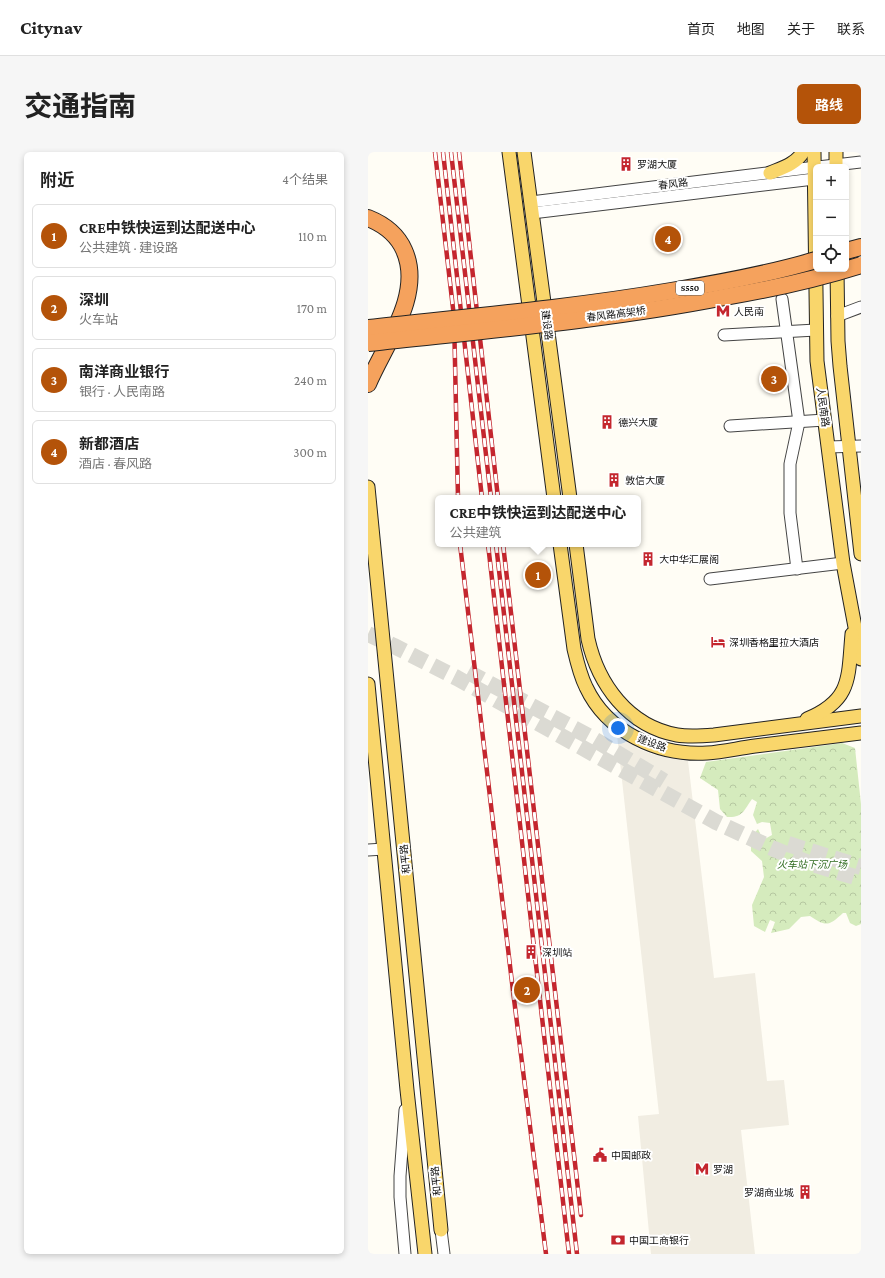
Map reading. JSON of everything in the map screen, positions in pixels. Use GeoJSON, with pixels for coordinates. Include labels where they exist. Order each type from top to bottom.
{"type":"FeatureCollection","features":[{"type":"Feature","properties":{"kind":"highway"},"geometry":{"type":"LineString","coordinates":[[368,218],[386,228],[396,236],[402,245],[409,265],[409,292],[402,313],[368,384]]}},
{"type":"Feature","properties":{"kind":"highway"},"geometry":{"type":"LineString","coordinates":[[849,250],[861,247]]}},
{"type":"Feature","properties":{"kind":"highway","name":"春风路高架桥"},"geometry":{"type":"LineString","coordinates":[[368,328],[619,299],[730,281],[813,261]]}},
{"type":"Feature","properties":{"kind":"highway","name":"春风路高架桥"},"geometry":{"type":"LineString","coordinates":[[368,344],[685,305],[761,290],[859,266]]}},
{"type":"Feature","properties":{"kind":"main road","name":"建设路"},"geometry":{"type":"LineString","coordinates":[[509,152],[554,495]]}},
{"type":"Feature","properties":{"kind":"main road","name":"建设路"},"geometry":{"type":"LineString","coordinates":[[524,152],[570,495]]}},
{"type":"Feature","properties":{"kind":"main road"},"geometry":{"type":"LineString","coordinates":[[770,173],[789,165],[798,159],[804,152]]}},
{"type":"Feature","properties":{"kind":"main road","name":"人民南路"},"geometry":{"type":"LineString","coordinates":[[814,152],[815,164]]}},
{"type":"Feature","properties":{"kind":"main road","name":"人民南路"},"geometry":{"type":"LineString","coordinates":[[815,200],[817,361],[843,563],[861,659]]}},
{"type":"Feature","properties":{"kind":"main road","name":"人民南路"},"geometry":{"type":"LineString","coordinates":[[837,272],[837,316],[840,366],[855,446],[861,554]]}},
{"type":"Feature","properties":{"kind":"main road","name":"和平路"},"geometry":{"type":"LineString","coordinates":[[368,487],[441,1230]]}},
{"type":"Feature","properties":{"kind":"main road","name":"建设路"},"geometry":{"type":"LineString","coordinates":[[560,547],[574,649],[578,666],[586,687],[599,708],[608,718],[640,741],[664,749],[688,753],[707,753],[749,746],[861,733]]}},
{"type":"Feature","properties":{"kind":"main road","name":"建设路"},"geometry":{"type":"LineString","coordinates":[[576,547],[588,639],[598,673],[607,689],[620,704],[637,719],[659,730],[677,735],[694,736],[793,726],[861,716]]}},
{"type":"Feature","properties":{"kind":"main road"},"geometry":{"type":"LineString","coordinates":[[793,726],[822,713],[840,698],[848,676],[853,619]]}},
{"type":"Feature","properties":{"kind":"main road","name":"和平路"},"geometry":{"type":"LineString","coordinates":[[368,684],[407,1090],[425,1254]]}},
{"type":"Feature","properties":{"kind":"street","name":"春风路"},"geometry":{"type":"LineString","coordinates":[[836,161],[861,162]]}},
{"type":"Feature","properties":{"kind":"street","name":"春风路"},"geometry":{"type":"LineString","coordinates":[[532,208],[813,170]]}},
{"type":"Feature","properties":{"kind":"street","name":"春风路"},"geometry":{"type":"LineString","coordinates":[[532,208],[770,173],[813,170]]}},
{"type":"Feature","properties":{"kind":"street"},"geometry":{"type":"LineString","coordinates":[[782,299],[799,422],[790,464],[790,513],[797,569]]}},
{"type":"Feature","properties":{"kind":"street"},"geometry":{"type":"LineString","coordinates":[[837,316],[861,306]]}},
{"type":"Feature","properties":{"kind":"street"},"geometry":{"type":"LineString","coordinates":[[724,335],[816,330]]}},
{"type":"Feature","properties":{"kind":"street"},"geometry":{"type":"LineString","coordinates":[[730,426],[825,420]]}},
{"type":"Feature","properties":{"kind":"street"},"geometry":{"type":"LineString","coordinates":[[828,447],[855,446]]}},
{"type":"Feature","properties":{"kind":"street"},"geometry":{"type":"LineString","coordinates":[[710,580],[843,563]]}},
{"type":"Feature","properties":{"kind":"street"},"geometry":{"type":"LineString","coordinates":[[368,850],[384,848]]}},
{"type":"Feature","properties":{"kind":"street"},"geometry":{"type":"LineString","coordinates":[[406,1254],[400,1197],[400,1176],[407,1090]]}},
{"type":"Feature","properties":{"kind":"street"},"geometry":{"type":"LineString","coordinates":[[441,1230],[444,1254]]}},
{"type":"Feature","properties":{"kind":"green space","name":"火车站下沉广场"},"geometry":{"type":"Polygon","coordinates":[[[842,743],[855,748],[861,804],[861,924],[856,926],[850,923],[846,913],[843,913],[831,923],[827,924],[810,916],[801,917],[789,929],[771,933],[775,922],[770,920],[765,932],[754,926],[752,905],[764,877],[762,861],[751,851],[751,837],[758,829],[763,840],[772,835],[770,823],[762,822],[757,824],[753,815],[757,802],[752,799],[740,815],[727,817],[720,809],[718,790],[700,778],[706,762],[842,743]]]}},
{"type":"Feature","properties":{"kind":"shaded area"},"geometry":{"type":"Polygon","coordinates":[[[617,735],[639,749],[652,754],[688,761],[714,978],[755,973],[767,1081],[784,1080],[789,1125],[741,1130],[755,1254],[651,1254],[638,1116],[659,1114],[617,735]]]}},
{"type":"Feature","properties":{"kind":"tunnel"},"geometry":{"type":"LineString","coordinates":[[368,634],[457,678],[716,822],[806,862],[861,879]]}},
{"type":"Feature","properties":{"kind":"tunnel"},"geometry":{"type":"LineString","coordinates":[[468,672],[592,738],[664,781]]}},
{"type":"Feature","properties":{"kind":"tunnel"},"geometry":{"type":"LineString","coordinates":[[788,844],[861,867]]}},
{"type":"Feature","properties":{"kind":"railway"},"geometry":{"type":"LineString","coordinates":[[435,152],[454,317],[458,495]]}},
{"type":"Feature","properties":{"kind":"railway"},"geometry":{"type":"LineString","coordinates":[[443,152],[482,495]]}},
{"type":"Feature","properties":{"kind":"railway"},"geometry":{"type":"LineString","coordinates":[[451,152],[491,495]]}},
{"type":"Feature","properties":{"kind":"railway"},"geometry":{"type":"LineString","coordinates":[[459,152],[498,495]]}},
{"type":"Feature","properties":{"kind":"railway"},"geometry":{"type":"LineString","coordinates":[[460,547],[546,1254]]}},
{"type":"Feature","properties":{"kind":"railway"},"geometry":{"type":"LineString","coordinates":[[488,547],[569,1254]]}},
{"type":"Feature","properties":{"kind":"railway"},"geometry":{"type":"LineString","coordinates":[[496,547],[577,1254]]}},
{"type":"Feature","properties":{"kind":"railway"},"geometry":{"type":"LineString","coordinates":[[503,547],[581,1215]]}},
{"type":"Feature","properties":{"kind":"place","name":"罗湖大厦"},"geometry":{"type":"Point","coordinates":[626,164]}},
{"type":"Feature","properties":{"kind":"place","name":"新都酒店"},"geometry":{"type":"Point","coordinates":[668,239]}},
{"type":"Feature","properties":{"kind":"place","name":"人民南"},"geometry":{"type":"Point","coordinates":[723,311]}},
{"type":"Feature","properties":{"kind":"place","name":"南洋商业银行"},"geometry":{"type":"Point","coordinates":[774,379]}},
{"type":"Feature","properties":{"kind":"place","name":"德兴大厦"},"geometry":{"type":"Point","coordinates":[607,422]}},
{"type":"Feature","properties":{"kind":"place","name":"敦信大厦"},"geometry":{"type":"Point","coordinates":[614,480]}},
{"type":"Feature","properties":{"kind":"place","name":"大中华汇展阁"},"geometry":{"type":"Point","coordinates":[648,559]}},
{"type":"Feature","properties":{"kind":"place","name":"CRE中铁快运到达配送中心"},"geometry":{"type":"Point","coordinates":[538,575]}},
{"type":"Feature","properties":{"kind":"place","name":"深圳香格里拉大酒店"},"geometry":{"type":"Point","coordinates":[718,642]}},
{"type":"Feature","properties":{"kind":"place","name":"深圳站"},"geometry":{"type":"Point","coordinates":[531,952]}},
{"type":"Feature","properties":{"kind":"place","name":"深圳"},"geometry":{"type":"Point","coordinates":[527,990]}},
{"type":"Feature","properties":{"kind":"place","name":"中国邮政"},"geometry":{"type":"Point","coordinates":[600,1155]}},
{"type":"Feature","properties":{"kind":"place","name":"罗湖"},"geometry":{"type":"Point","coordinates":[702,1169]}},
{"type":"Feature","properties":{"kind":"place","name":"罗湖商业城"},"geometry":{"type":"Point","coordinates":[805,1192]}},
{"type":"Feature","properties":{"kind":"place","name":"中国工商银行"},"geometry":{"type":"Point","coordinates":[618,1240]}}]}
